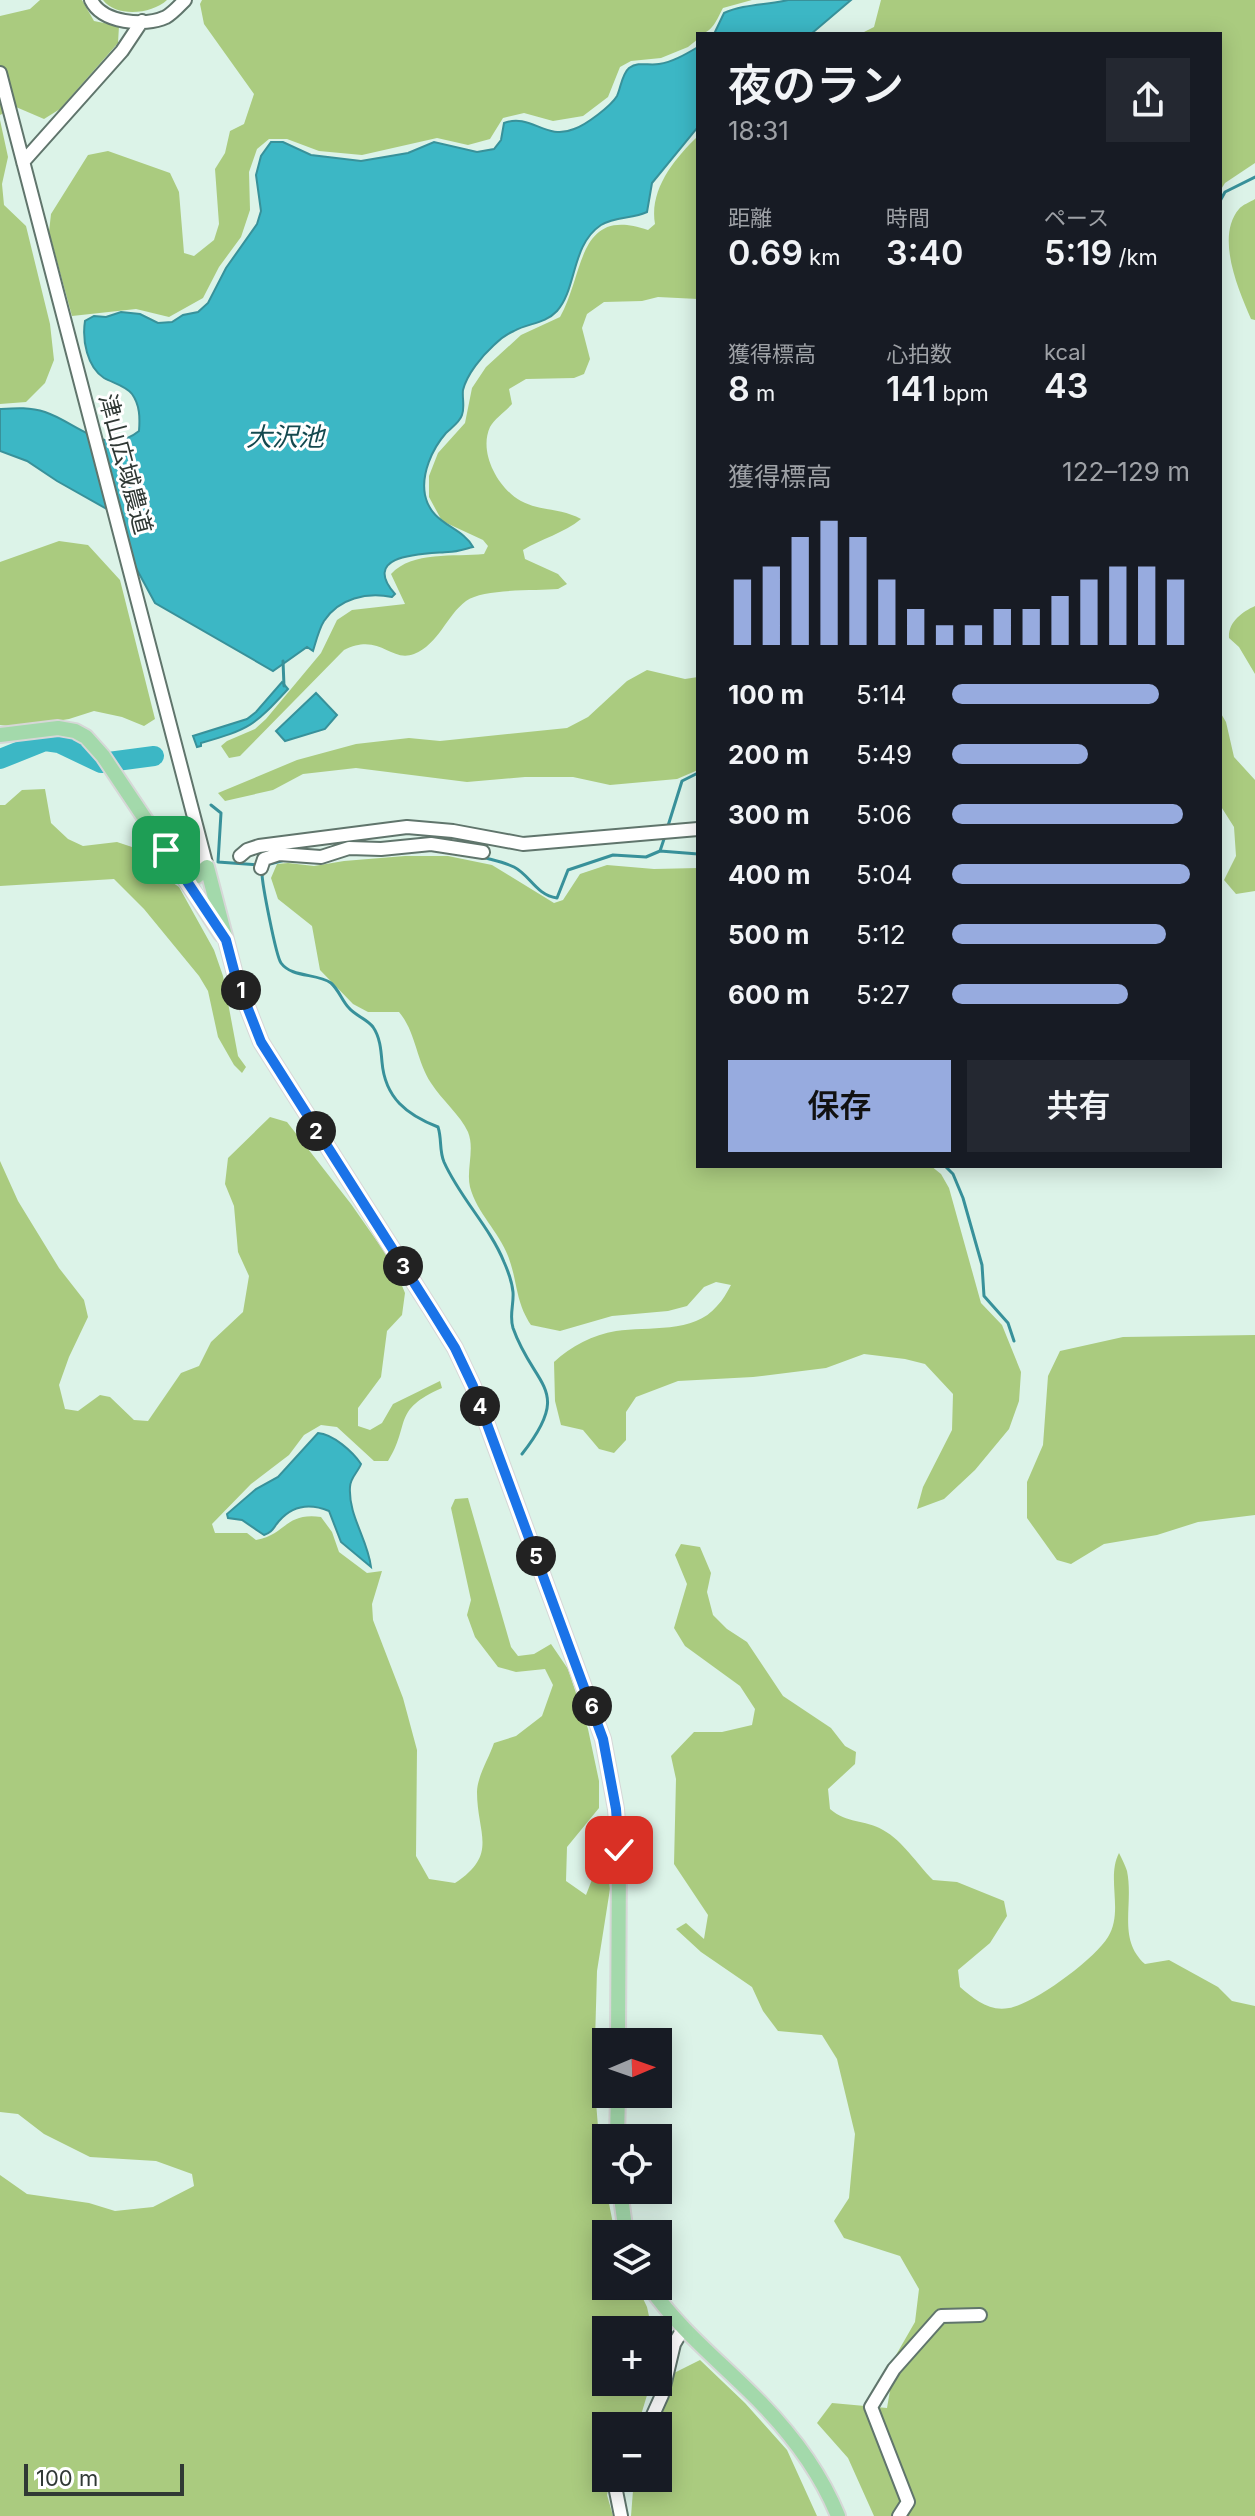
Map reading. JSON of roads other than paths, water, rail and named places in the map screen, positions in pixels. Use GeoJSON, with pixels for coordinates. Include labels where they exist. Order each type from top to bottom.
{"type":"FeatureCollection","features":[{"type":"Feature","properties":{"kind":"main road"},"geometry":{"type":"LineString","coordinates":[[0,735],[48,728],[67,729],[86,737],[106,761],[226,940]]}},
{"type":"Feature","properties":{"kind":"main road"},"geometry":{"type":"LineString","coordinates":[[180,871],[197,876],[207,867],[236,978],[261,1042],[455,1348],[473,1386],[590,1701],[608,1760],[619,1850],[618,2028]]}},
{"type":"Feature","properties":{"kind":"main road"},"geometry":{"type":"LineString","coordinates":[[660,2300],[683,2329],[784,2428],[809,2462],[838,2516]]}},
{"type":"Feature","properties":{"kind":"street"},"geometry":{"type":"LineString","coordinates":[[91,0],[94,7],[113,18],[142,21],[170,15],[185,0]]}},
{"type":"Feature","properties":{"kind":"street"},"geometry":{"type":"LineString","coordinates":[[23,162],[122,51],[142,21]]}},
{"type":"Feature","properties":{"kind":"street","name":"津山広域農道"},"geometry":{"type":"LineString","coordinates":[[0,73],[207,867]]}},
{"type":"Feature","properties":{"kind":"street"},"geometry":{"type":"LineString","coordinates":[[240,856],[259,846],[407,827],[453,831],[523,844],[696,829]]}},
{"type":"Feature","properties":{"kind":"street"},"geometry":{"type":"LineString","coordinates":[[261,868],[264,859],[279,854],[321,857],[349,848],[431,844],[483,852]]}},
{"type":"Feature","properties":{"kind":"street"},"geometry":{"type":"LineString","coordinates":[[899,2516],[908,2502],[871,2407],[894,2369],[941,2316],[980,2315]]}},
{"type":"Feature","properties":{"kind":"street"},"geometry":{"type":"LineString","coordinates":[[654,2412],[662,2395],[674,2344],[683,2329]]}},
{"type":"Feature","properties":{"kind":"street"},"geometry":{"type":"LineString","coordinates":[[616,2492],[621,2516]]}},
{"type":"Feature","properties":{"kind":"water"},"geometry":{"type":"Polygon","coordinates":[[[788,0],[851,0],[813,32],[715,32],[724,13],[788,0]]]}},
{"type":"Feature","properties":{"kind":"water","name":"大沢池"},"geometry":{"type":"Polygon","coordinates":[[[696,48],[696,129],[652,183],[647,212],[606,222],[591,234],[579,255],[568,291],[557,311],[519,328],[498,341],[485,354],[465,384],[461,418],[441,439],[432,454],[424,487],[428,505],[433,513],[462,534],[473,547],[455,552],[412,555],[390,563],[385,570],[386,581],[395,594],[392,597],[373,595],[354,598],[337,607],[322,624],[313,651],[307,647],[273,671],[155,603],[135,566],[121,517],[27,461],[0,451],[0,409],[45,412],[91,435],[115,441],[139,431],[139,412],[132,394],[104,378],[93,367],[85,344],[85,321],[94,316],[106,317],[121,312],[140,314],[158,323],[172,322],[183,315],[198,312],[208,303],[226,268],[257,224],[261,211],[256,175],[261,156],[271,142],[283,142],[311,155],[361,161],[408,153],[434,142],[477,152],[494,149],[501,140],[504,123],[522,121],[555,132],[574,129],[614,100],[629,68],[679,57],[696,48]]]}},
{"type":"Feature","properties":{"kind":"water"},"geometry":{"type":"Polygon","coordinates":[[[282,682],[288,689],[258,719],[241,730],[197,747],[193,736],[247,719],[282,682]]]}},
{"type":"Feature","properties":{"kind":"water"},"geometry":{"type":"Polygon","coordinates":[[[316,693],[337,715],[325,729],[285,741],[276,731],[316,693]]]}},
{"type":"Feature","properties":{"kind":"water"},"geometry":{"type":"Polygon","coordinates":[[[318,1433],[342,1444],[361,1464],[351,1481],[350,1497],[371,1567],[341,1542],[329,1511],[322,1508],[309,1506],[296,1509],[264,1535],[242,1520],[228,1518],[227,1514],[256,1489],[278,1477],[318,1433]]]}},
{"type":"Feature","properties":{"kind":"waterway"},"geometry":{"type":"LineString","coordinates":[[1222,197],[1225,192],[1255,177]]}},
{"type":"Feature","properties":{"kind":"waterway"},"geometry":{"type":"LineString","coordinates":[[283,661],[284,686]]}},
{"type":"Feature","properties":{"kind":"waterway"},"geometry":{"type":"LineString","coordinates":[[0,759],[45,741],[59,743],[101,763],[154,756]]}},
{"type":"Feature","properties":{"kind":"waterway"},"geometry":{"type":"LineString","coordinates":[[667,829],[682,781],[696,774]]}},
{"type":"Feature","properties":{"kind":"waterway"},"geometry":{"type":"LineString","coordinates":[[211,805],[221,813],[218,862],[258,865]]}},
{"type":"Feature","properties":{"kind":"waterway"},"geometry":{"type":"LineString","coordinates":[[660,851],[665,836]]}},
{"type":"Feature","properties":{"kind":"waterway"},"geometry":{"type":"LineString","coordinates":[[482,857],[514,867],[538,889],[557,898],[568,870],[613,855],[646,857],[660,851],[696,854]]}},
{"type":"Feature","properties":{"kind":"waterway"},"geometry":{"type":"LineString","coordinates":[[266,865],[285,860]]}},
{"type":"Feature","properties":{"kind":"waterway"},"geometry":{"type":"LineString","coordinates":[[262,873],[281,963],[291,971],[331,983],[349,1008],[373,1027],[380,1044],[384,1075],[393,1095],[407,1111],[438,1127],[444,1162],[504,1262],[512,1288],[513,1328],[545,1389],[548,1401],[537,1432],[522,1454]]}},
{"type":"Feature","properties":{"kind":"waterway"},"geometry":{"type":"LineString","coordinates":[[947,1168],[953,1174],[963,1198],[982,1265],[984,1296],[1008,1323],[1014,1341]]}}]}
